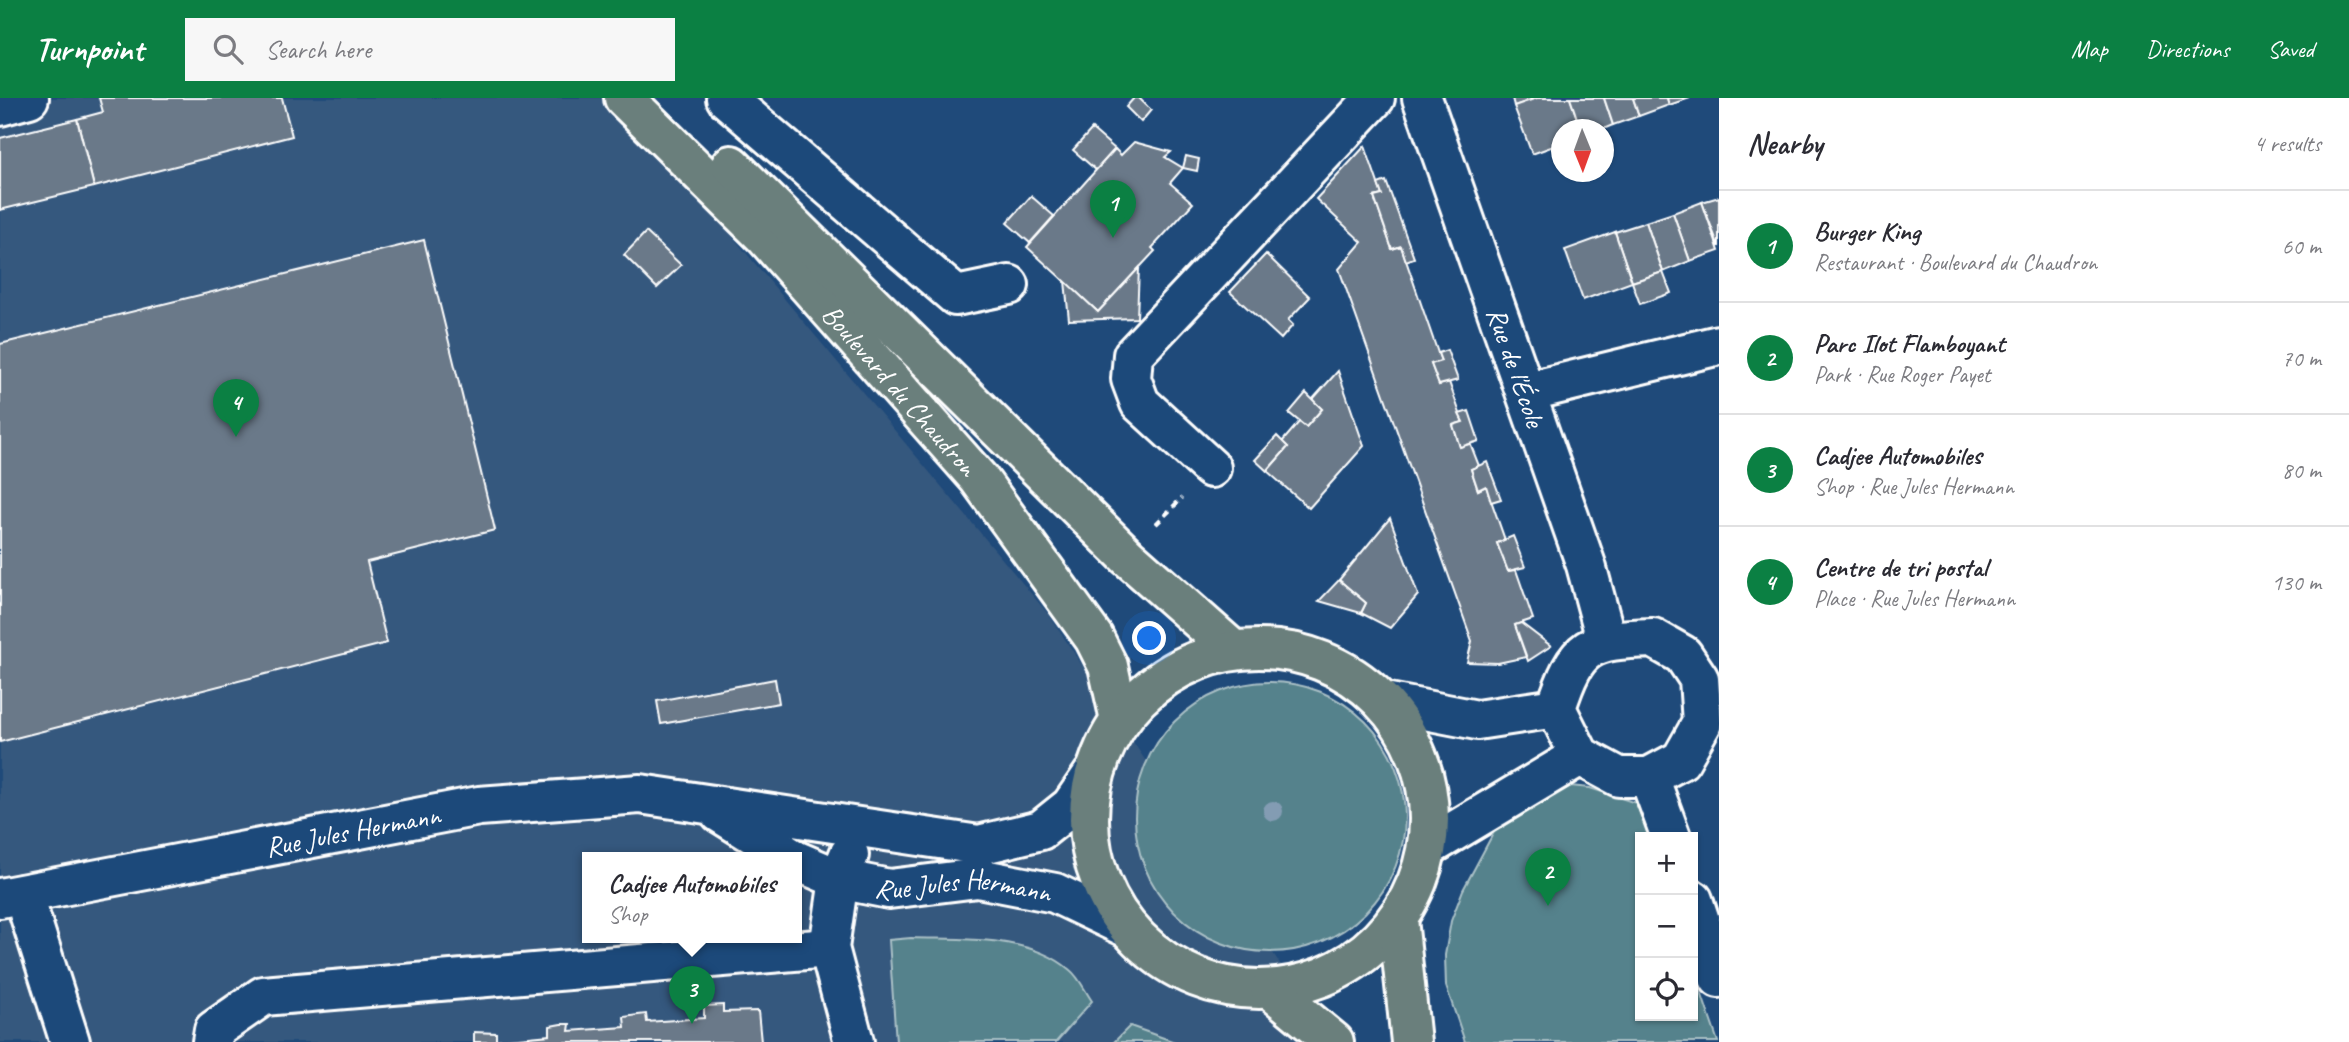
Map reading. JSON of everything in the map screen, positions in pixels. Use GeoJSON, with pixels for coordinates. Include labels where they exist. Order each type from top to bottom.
{"type":"FeatureCollection","features":[{"type":"Feature","properties":{"kind":"main road","name":"Boulevard du Chaudron"},"geometry":{"type":"LineString","coordinates":[[624,98],[765,237],[979,479],[1094,638],[1108,666],[1120,720]]}},
{"type":"Feature","properties":{"kind":"main road","name":"Boulevard du Chaudron"},"geometry":{"type":"LineString","coordinates":[[662,98],[1128,557],[1233,650]]}},
{"type":"Feature","properties":{"kind":"main road"},"geometry":{"type":"LineString","coordinates":[[1233,650],[1288,650],[1341,668],[1384,702],[1414,745],[1429,794],[1428,847],[1417,885],[1398,919],[1372,947],[1342,968],[1307,982],[1270,989],[1216,984],[1166,962],[1126,927],[1099,880],[1087,827],[1093,774],[1120,720],[1137,698],[1182,666],[1233,650]]}},
{"type":"Feature","properties":{"kind":"main road"},"geometry":{"type":"LineString","coordinates":[[1398,919],[1411,1042]]}},
{"type":"Feature","properties":{"kind":"main road"},"geometry":{"type":"LineString","coordinates":[[1270,989],[1334,1042]]}},
{"type":"Feature","properties":{"kind":"street"},"geometry":{"type":"LineString","coordinates":[[0,106],[29,98]]}},
{"type":"Feature","properties":{"kind":"street"},"geometry":{"type":"LineString","coordinates":[[726,98],[956,296],[1009,285]]}},
{"type":"Feature","properties":{"kind":"street"},"geometry":{"type":"LineString","coordinates":[[1211,468],[1140,403],[1131,379],[1133,355],[1375,98]]}},
{"type":"Feature","properties":{"kind":"street","name":"Rue de l'École"},"geometry":{"type":"LineString","coordinates":[[1422,98],[1586,565],[1605,639]]}},
{"type":"Feature","properties":{"kind":"street"},"geometry":{"type":"LineString","coordinates":[[1526,392],[1719,345]]}},
{"type":"Feature","properties":{"kind":"street"},"geometry":{"type":"LineString","coordinates":[[1653,638],[1683,655],[1709,677],[1711,721],[1681,760],[1649,777],[1619,777],[1580,756],[1556,709],[1566,678],[1581,655],[1605,639],[1653,638]]}},
{"type":"Feature","properties":{"kind":"street"},"geometry":{"type":"LineString","coordinates":[[1384,702],[1477,720],[1556,709]]}},
{"type":"Feature","properties":{"kind":"street"},"geometry":{"type":"LineString","coordinates":[[1428,847],[1580,756]]}},
{"type":"Feature","properties":{"kind":"street","name":"Rue Jules Hermann"},"geometry":{"type":"LineString","coordinates":[[11,896],[479,806],[640,794],[979,845],[1041,830],[1071,806],[1093,774]]}},
{"type":"Feature","properties":{"kind":"street"},"geometry":{"type":"LineString","coordinates":[[1649,777],[1669,832]]}},
{"type":"Feature","properties":{"kind":"street","name":"Rue Jules Hermann"},"geometry":{"type":"LineString","coordinates":[[707,804],[783,852]]}},
{"type":"Feature","properties":{"kind":"street"},"geometry":{"type":"LineString","coordinates":[[854,1042],[829,948],[839,879],[852,848],[878,853],[946,841]]}},
{"type":"Feature","properties":{"kind":"street","name":"Rue Jules Hermann"},"geometry":{"type":"LineString","coordinates":[[802,863],[839,879],[889,889],[978,878],[1055,893],[1126,927]]}},
{"type":"Feature","properties":{"kind":"street"},"geometry":{"type":"LineString","coordinates":[[11,896],[70,1042]]}},
{"type":"Feature","properties":{"kind":"street"},"geometry":{"type":"LineString","coordinates":[[1698,915],[1719,978]]}},
{"type":"Feature","properties":{"kind":"street"},"geometry":{"type":"LineString","coordinates":[[212,1042],[214,1030],[263,996],[829,948]]}},
{"type":"Feature","properties":{"kind":"path"},"geometry":{"type":"LineString","coordinates":[[1128,557],[1211,468]]}},
{"type":"Feature","properties":{"kind":"shaded area"},"geometry":{"type":"Polygon","coordinates":[[[0,98],[611,98],[629,113],[1049,615],[1332,1042],[0,1042],[0,98]]]}},
{"type":"Feature","properties":{"kind":"green space"},"geometry":{"type":"Polygon","coordinates":[[[1270,682],[1296,685],[1322,693],[1345,705],[1365,722],[1382,742],[1394,765],[1402,791],[1405,817],[1402,843],[1394,869],[1382,892],[1365,912],[1345,929],[1322,941],[1296,949],[1270,952],[1244,949],[1218,941],[1195,929],[1175,912],[1158,892],[1146,869],[1138,843],[1135,817],[1138,791],[1146,765],[1158,742],[1175,722],[1195,705],[1218,693],[1244,685],[1270,682]]]}},
{"type":"Feature","properties":{"kind":"green space"},"geometry":{"type":"Polygon","coordinates":[[[1570,786],[1590,788],[1636,803],[1648,832],[1635,832],[1635,1021],[1698,1021],[1698,984],[1718,1042],[1465,1042],[1446,986],[1445,955],[1451,921],[1463,890],[1495,830],[1545,791],[1570,786]]]}},
{"type":"Feature","properties":{"kind":"green space"},"geometry":{"type":"Polygon","coordinates":[[[911,938],[994,941],[1035,950],[1070,970],[1092,1001],[1056,1042],[896,1042],[889,940],[911,938]]]}},
{"type":"Feature","properties":{"kind":"green space"},"geometry":{"type":"Polygon","coordinates":[[[1130,1026],[1175,1042],[1114,1042],[1130,1026]]]}},
{"type":"Feature","properties":{"kind":"building"},"geometry":{"type":"Polygon","coordinates":[[[99,98],[282,98],[292,136],[94,187],[77,119],[103,112],[99,98]]]}},
{"type":"Feature","properties":{"kind":"building"},"geometry":{"type":"Polygon","coordinates":[[[1134,98],[1139,98],[1151,110],[1141,122],[1126,107],[1134,98]]]}},
{"type":"Feature","properties":{"kind":"building"},"geometry":{"type":"Polygon","coordinates":[[[1512,98],[1537,98],[1514,106],[1512,98]]]}},
{"type":"Feature","properties":{"kind":"building"},"geometry":{"type":"Polygon","coordinates":[[[1537,98],[1570,98],[1577,119],[1551,119],[1551,147],[1532,154],[1514,106],[1537,98]]]}},
{"type":"Feature","properties":{"kind":"building"},"geometry":{"type":"Polygon","coordinates":[[[1570,98],[1604,98],[1611,119],[1577,119],[1570,98]]]}},
{"type":"Feature","properties":{"kind":"building"},"geometry":{"type":"Polygon","coordinates":[[[1604,98],[1633,98],[1639,116],[1614,125],[1614,119],[1611,119],[1604,98]]]}},
{"type":"Feature","properties":{"kind":"building"},"geometry":{"type":"Polygon","coordinates":[[[1633,98],[1667,98],[1669,105],[1639,116],[1633,98]]]}},
{"type":"Feature","properties":{"kind":"building"},"geometry":{"type":"Polygon","coordinates":[[[1667,98],[1690,98],[1669,105],[1667,98]]]}},
{"type":"Feature","properties":{"kind":"building"},"geometry":{"type":"Polygon","coordinates":[[[77,119],[94,187],[0,210],[0,138],[77,119]]]}},
{"type":"Feature","properties":{"kind":"building"},"geometry":{"type":"Polygon","coordinates":[[[1092,129],[1115,149],[1096,170],[1073,150],[1092,129]]]}},
{"type":"Feature","properties":{"kind":"building"},"geometry":{"type":"Polygon","coordinates":[[[1134,142],[1171,152],[1165,157],[1183,168],[1170,183],[1193,203],[1152,248],[1155,251],[1098,312],[1027,247],[1115,149],[1121,155],[1134,142]]]}},
{"type":"Feature","properties":{"kind":"building"},"geometry":{"type":"Polygon","coordinates":[[[1365,146],[1382,195],[1374,197],[1392,249],[1401,246],[1441,361],[1431,364],[1439,385],[1449,382],[1463,422],[1453,425],[1460,447],[1470,443],[1479,466],[1471,469],[1478,490],[1486,486],[1505,540],[1497,543],[1508,571],[1516,570],[1533,619],[1515,625],[1526,657],[1498,663],[1467,662],[1472,641],[1339,269],[1362,242],[1316,199],[1365,146]]]}},
{"type":"Feature","properties":{"kind":"building"},"geometry":{"type":"Polygon","coordinates":[[[1186,156],[1199,159],[1197,171],[1183,168],[1186,156]]]}},
{"type":"Feature","properties":{"kind":"building"},"geometry":{"type":"Polygon","coordinates":[[[1386,181],[1414,258],[1406,261],[1401,246],[1392,249],[1374,197],[1382,195],[1378,184],[1386,181]]]}},
{"type":"Feature","properties":{"kind":"building"},"geometry":{"type":"Polygon","coordinates":[[[1031,196],[1054,216],[1030,243],[1007,223],[1031,196]]]}},
{"type":"Feature","properties":{"kind":"building"},"geometry":{"type":"Polygon","coordinates":[[[1719,197],[1719,247],[1702,202],[1719,197]]]}},
{"type":"Feature","properties":{"kind":"building"},"geometry":{"type":"Polygon","coordinates":[[[1702,202],[1719,251],[1690,261],[1673,213],[1702,202]]]}},
{"type":"Feature","properties":{"kind":"building"},"geometry":{"type":"Polygon","coordinates":[[[1673,213],[1690,261],[1663,272],[1646,222],[1673,213]]]}},
{"type":"Feature","properties":{"kind":"building"},"geometry":{"type":"Polygon","coordinates":[[[1646,222],[1663,272],[1632,282],[1615,232],[1646,222]]]}},
{"type":"Feature","properties":{"kind":"building"},"geometry":{"type":"Polygon","coordinates":[[[646,232],[681,265],[657,288],[624,255],[646,232]]]}},
{"type":"Feature","properties":{"kind":"building"},"geometry":{"type":"Polygon","coordinates":[[[1615,232],[1632,282],[1583,300],[1565,250],[1615,232]]]}},
{"type":"Feature","properties":{"kind":"building"},"geometry":{"type":"Polygon","coordinates":[[[424,240],[495,530],[367,562],[387,643],[0,742],[0,344],[424,240]]]}},
{"type":"Feature","properties":{"kind":"building"},"geometry":{"type":"Polygon","coordinates":[[[1266,254],[1310,297],[1288,320],[1293,325],[1281,339],[1230,292],[1266,254]]]}},
{"type":"Feature","properties":{"kind":"building"},"geometry":{"type":"Polygon","coordinates":[[[1139,268],[1137,318],[1069,320],[1065,281],[1098,312],[1139,268]]]}},
{"type":"Feature","properties":{"kind":"building"},"geometry":{"type":"Polygon","coordinates":[[[1663,272],[1671,293],[1640,304],[1632,282],[1663,272]]]}},
{"type":"Feature","properties":{"kind":"building"},"geometry":{"type":"Polygon","coordinates":[[[1447,350],[1458,380],[1439,385],[1431,364],[1441,361],[1438,353],[1447,350]]]}},
{"type":"Feature","properties":{"kind":"building"},"geometry":{"type":"Polygon","coordinates":[[[1338,371],[1364,446],[1309,508],[1267,471],[1288,447],[1282,442],[1299,422],[1306,427],[1322,409],[1312,400],[1338,371]]]}},
{"type":"Feature","properties":{"kind":"building"},"geometry":{"type":"Polygon","coordinates":[[[1306,393],[1322,409],[1306,427],[1289,413],[1306,393]]]}},
{"type":"Feature","properties":{"kind":"building"},"geometry":{"type":"Polygon","coordinates":[[[1469,411],[1479,441],[1460,447],[1453,425],[1463,422],[1459,414],[1469,411]]]}},
{"type":"Feature","properties":{"kind":"building"},"geometry":{"type":"Polygon","coordinates":[[[1277,436],[1288,447],[1267,471],[1255,460],[1277,436]]]}},
{"type":"Feature","properties":{"kind":"building"},"geometry":{"type":"Polygon","coordinates":[[[1487,462],[1501,499],[1491,502],[1486,486],[1478,490],[1471,469],[1487,462]]]}},
{"type":"Feature","properties":{"kind":"building"},"geometry":{"type":"Polygon","coordinates":[[[1390,518],[1418,595],[1390,628],[1361,613],[1366,603],[1339,580],[1390,518]]]}},
{"type":"Feature","properties":{"kind":"building"},"geometry":{"type":"Polygon","coordinates":[[[1513,536],[1525,567],[1508,571],[1497,543],[1513,536]]]}},
{"type":"Feature","properties":{"kind":"building"},"geometry":{"type":"Polygon","coordinates":[[[1339,580],[1366,603],[1361,613],[1319,601],[1339,580]]]}},
{"type":"Feature","properties":{"kind":"building"},"geometry":{"type":"Polygon","coordinates":[[[1521,623],[1551,646],[1528,661],[1515,625],[1521,623]]]}},
{"type":"Feature","properties":{"kind":"building"},"geometry":{"type":"Polygon","coordinates":[[[775,679],[779,703],[661,724],[657,701],[775,679]]]}},
{"type":"Feature","properties":{"kind":"building"},"geometry":{"type":"Polygon","coordinates":[[[723,1005],[723,1012],[758,1011],[761,1042],[474,1042],[474,1032],[496,1033],[496,1040],[550,1035],[550,1026],[570,1024],[569,1031],[625,1027],[624,1017],[646,1014],[647,1022],[704,1018],[704,1006],[723,1005]]]}},
{"type":"Feature","properties":{"kind":"place","name":"Burger King"},"geometry":{"type":"Point","coordinates":[1113,238]}},
{"type":"Feature","properties":{"kind":"place","name":"Centre de tri postal"},"geometry":{"type":"Point","coordinates":[236,437]}},
{"type":"Feature","properties":{"kind":"place","name":"Parc Ilot Flamboyant"},"geometry":{"type":"Point","coordinates":[1548,906]}},
{"type":"Feature","properties":{"kind":"place","name":"Cadjee Automobiles"},"geometry":{"type":"Point","coordinates":[692,1024]}}]}
